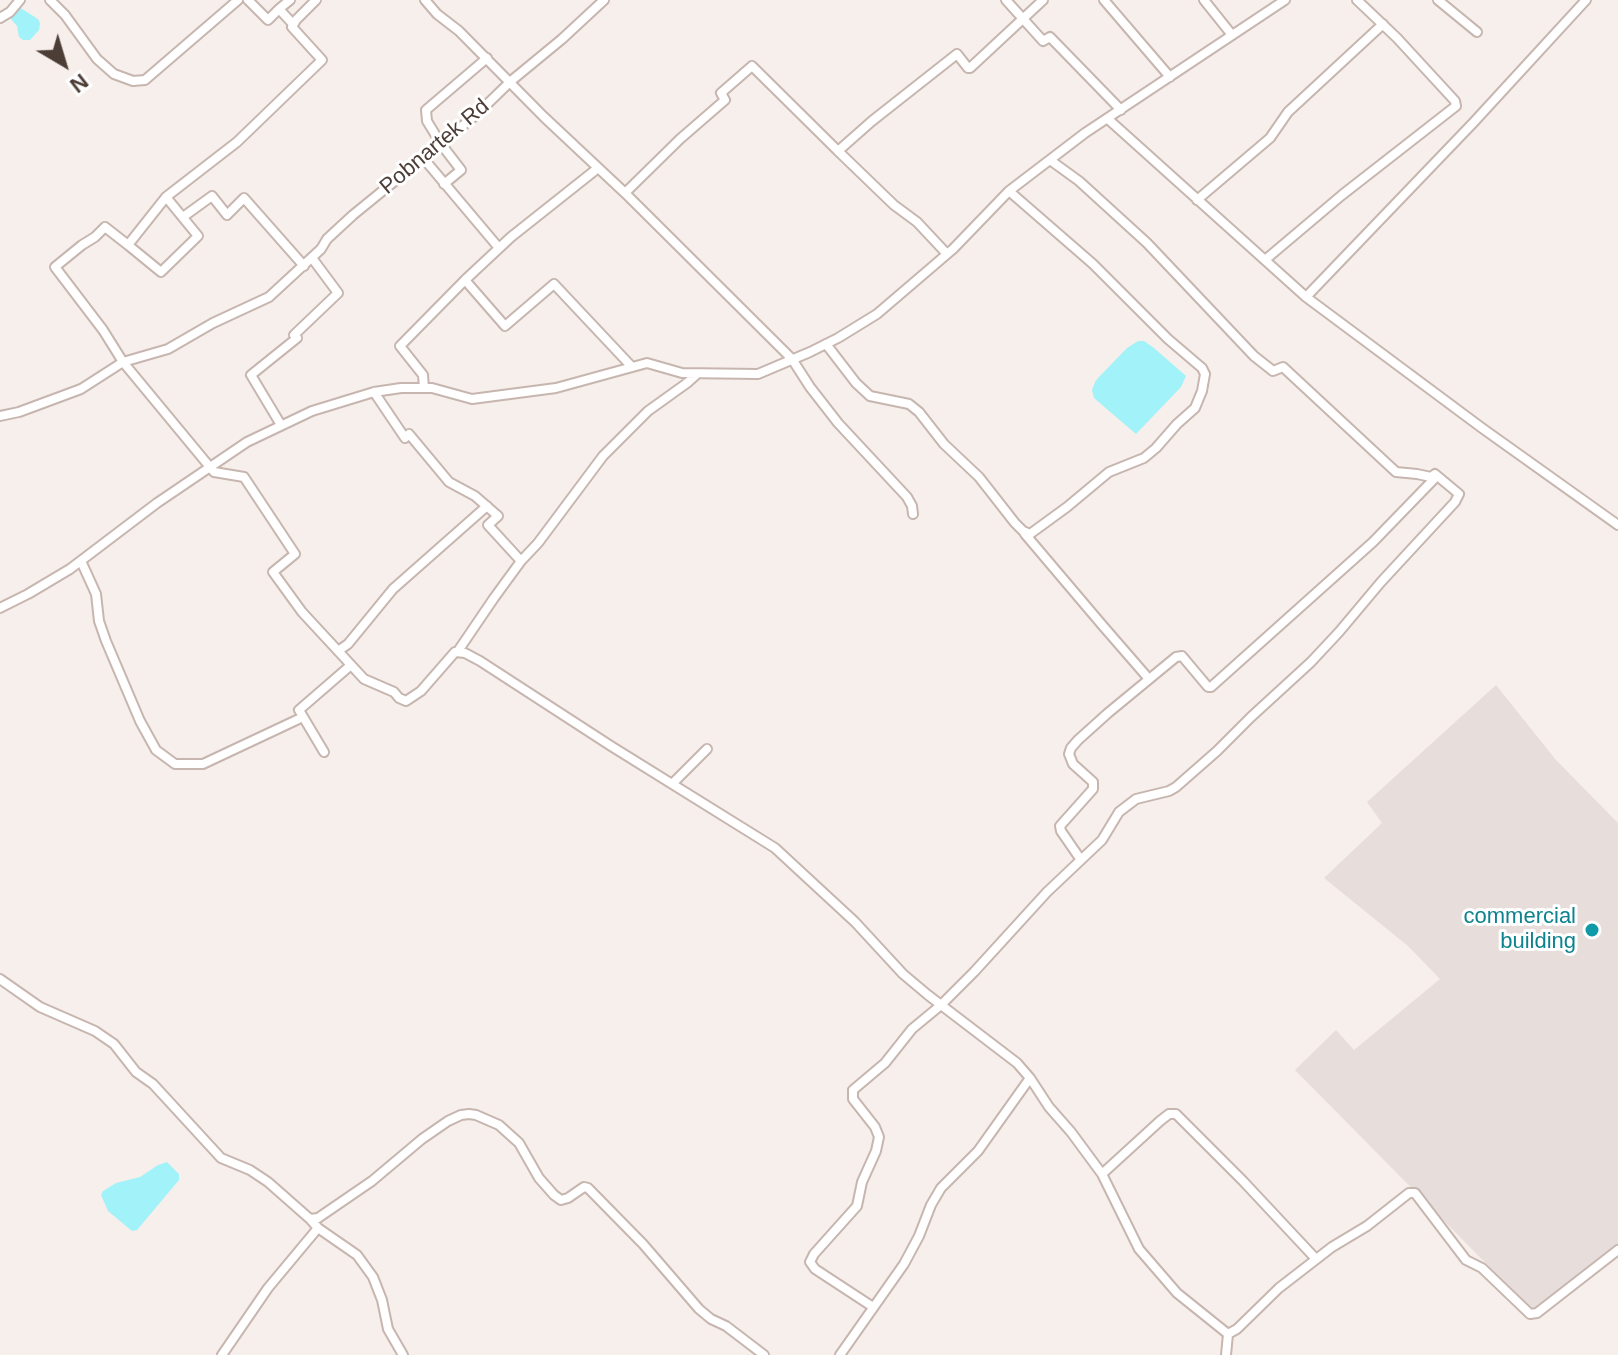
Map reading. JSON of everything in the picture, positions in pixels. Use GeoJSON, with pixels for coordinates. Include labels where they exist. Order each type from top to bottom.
{"type":"FeatureCollection","features":[{"type":"Feature","properties":{"kind":"street"},"geometry":{"type":"LineString","coordinates":[[0,18],[20,0]]}},
{"type":"Feature","properties":{"kind":"street"},"geometry":{"type":"LineString","coordinates":[[50,0],[97,59],[114,74],[133,81],[145,80],[238,0]]}},
{"type":"Feature","properties":{"kind":"street"},"geometry":{"type":"LineString","coordinates":[[248,0],[268,20],[290,0]]}},
{"type":"Feature","properties":{"kind":"street"},"geometry":{"type":"LineString","coordinates":[[293,24],[316,0]]}},
{"type":"Feature","properties":{"kind":"street"},"geometry":{"type":"LineString","coordinates":[[425,0],[792,359],[838,423],[907,497],[913,514]]}},
{"type":"Feature","properties":{"kind":"street","name":"Pobnartek Rd"},"geometry":{"type":"LineString","coordinates":[[0,416],[81,389],[123,362],[168,349],[213,323],[269,297],[353,215],[477,114],[604,0]]}},
{"type":"Feature","properties":{"kind":"street"},"geometry":{"type":"LineString","coordinates":[[1006,0],[1043,41],[1050,37],[1121,110]]}},
{"type":"Feature","properties":{"kind":"street"},"geometry":{"type":"LineString","coordinates":[[838,151],[957,54],[970,68],[1043,0]]}},
{"type":"Feature","properties":{"kind":"street"},"geometry":{"type":"LineString","coordinates":[[1104,0],[1170,77]]}},
{"type":"Feature","properties":{"kind":"street"},"geometry":{"type":"LineString","coordinates":[[1204,0],[1232,35]]}},
{"type":"Feature","properties":{"kind":"street"},"geometry":{"type":"LineString","coordinates":[[0,608],[81,561],[247,442],[312,411],[374,392],[401,388],[432,388],[472,399],[556,388],[647,363],[682,373],[758,374],[826,344],[877,314],[947,254],[1009,191],[1085,133],[1285,0]]}},
{"type":"Feature","properties":{"kind":"street"},"geometry":{"type":"LineString","coordinates":[[1265,260],[1456,106],[1455,101],[1357,0]]}},
{"type":"Feature","properties":{"kind":"street"},"geometry":{"type":"LineString","coordinates":[[1438,0],[1477,32]]}},
{"type":"Feature","properties":{"kind":"street"},"geometry":{"type":"LineString","coordinates":[[1306,297],[1586,0]]}},
{"type":"Feature","properties":{"kind":"street"},"geometry":{"type":"LineString","coordinates":[[128,245],[166,197],[237,142],[322,60],[279,9]]}},
{"type":"Feature","properties":{"kind":"street"},"geometry":{"type":"LineString","coordinates":[[1197,200],[1270,138],[1288,112],[1383,24]]}},
{"type":"Feature","properties":{"kind":"street"},"geometry":{"type":"LineString","coordinates":[[444,184],[461,170],[427,121],[426,110],[487,58]]}},
{"type":"Feature","properties":{"kind":"street"},"geometry":{"type":"LineString","coordinates":[[625,193],[680,139],[726,100],[721,93],[752,66],[947,254]]}},
{"type":"Feature","properties":{"kind":"street"},"geometry":{"type":"LineString","coordinates":[[1108,119],[1306,297],[1470,420],[1618,525]]}},
{"type":"Feature","properties":{"kind":"street"},"geometry":{"type":"LineString","coordinates":[[424,159],[499,248]]}},
{"type":"Feature","properties":{"kind":"street"},"geometry":{"type":"LineString","coordinates":[[873,1307],[813,1267],[810,1261],[857,1206],[862,1182],[876,1151],[879,1137],[853,1099],[853,1090],[885,1063],[912,1029],[941,1005],[1047,892],[1102,840],[1125,806],[1136,799],[1169,791],[1181,783],[1311,662],[1459,494],[1438,475],[1431,477],[1396,472],[1283,367],[1273,371],[1254,356],[1147,243],[1079,181],[1050,160]]}},
{"type":"Feature","properties":{"kind":"street"},"geometry":{"type":"LineString","coordinates":[[424,388],[423,375],[400,346],[499,248],[598,168]]}},
{"type":"Feature","properties":{"kind":"street"},"geometry":{"type":"LineString","coordinates":[[1009,191],[1093,264],[1205,374],[1195,408],[1156,448],[1144,458],[1109,472],[1037,530],[1030,534],[1023,531]]}},
{"type":"Feature","properties":{"kind":"street"},"geometry":{"type":"LineString","coordinates":[[183,217],[212,196],[227,215],[244,198],[304,266]]}},
{"type":"Feature","properties":{"kind":"street"},"geometry":{"type":"LineString","coordinates":[[166,197],[198,236],[161,272],[105,227],[55,267],[123,362],[214,472],[244,477],[295,554],[273,572],[302,612],[364,679],[394,692],[406,701],[421,691],[458,651],[521,561],[603,456],[648,411],[697,374]]}},
{"type":"Feature","properties":{"kind":"street"},"geometry":{"type":"LineString","coordinates":[[281,425],[251,375],[297,338],[294,335],[338,293],[312,258]]}},
{"type":"Feature","properties":{"kind":"street"},"geometry":{"type":"LineString","coordinates":[[465,280],[505,326],[554,284],[632,367]]}},
{"type":"Feature","properties":{"kind":"street"},"geometry":{"type":"LineString","coordinates":[[826,344],[870,396],[909,404],[919,412],[944,444],[979,477],[1001,507],[1149,679]]}},
{"type":"Feature","properties":{"kind":"street"},"geometry":{"type":"LineString","coordinates":[[374,392],[405,438],[409,434],[449,482],[475,496],[498,516],[488,525],[521,561]]}},
{"type":"Feature","properties":{"kind":"street"},"geometry":{"type":"LineString","coordinates":[[1081,860],[1060,826],[1093,789],[1093,782],[1073,764],[1069,754],[1078,740],[1174,658],[1182,656],[1211,687],[1373,542],[1438,475]]}},
{"type":"Feature","properties":{"kind":"street"},"geometry":{"type":"LineString","coordinates":[[338,651],[393,589],[487,506]]}},
{"type":"Feature","properties":{"kind":"street"},"geometry":{"type":"LineString","coordinates":[[81,561],[96,594],[99,621],[106,641],[140,721],[156,750],[175,764],[203,764],[303,717]]}},
{"type":"Feature","properties":{"kind":"street"},"geometry":{"type":"LineString","coordinates":[[458,651],[480,661],[775,848],[855,922],[903,974],[1010,1057],[1030,1078],[1102,1174],[1139,1249],[1190,1305],[1228,1334]]}},
{"type":"Feature","properties":{"kind":"street"},"geometry":{"type":"LineString","coordinates":[[324,752],[299,710],[351,665]]}},
{"type":"Feature","properties":{"kind":"street"},"geometry":{"type":"LineString","coordinates":[[672,784],[707,749]]}},
{"type":"Feature","properties":{"kind":"street"},"geometry":{"type":"LineString","coordinates":[[0,979],[40,1007],[95,1031],[114,1044],[136,1072],[153,1084],[221,1158],[259,1176],[318,1228],[357,1255],[373,1277],[388,1329],[403,1355]]}},
{"type":"Feature","properties":{"kind":"street"},"geometry":{"type":"LineString","coordinates":[[840,1355],[904,1264],[941,1188],[978,1151],[1030,1078]]}},
{"type":"Feature","properties":{"kind":"street"},"geometry":{"type":"LineString","coordinates":[[1102,1174],[1160,1121],[1169,1114],[1176,1114],[1316,1259]]}},
{"type":"Feature","properties":{"kind":"street"},"geometry":{"type":"LineString","coordinates":[[311,1220],[372,1181],[448,1121],[461,1115],[476,1115],[499,1125],[519,1143],[539,1178],[556,1197],[561,1200],[584,1187],[588,1188],[643,1244],[699,1309],[764,1355]]}},
{"type":"Feature","properties":{"kind":"street"},"geometry":{"type":"LineString","coordinates":[[1228,1334],[1316,1259],[1367,1226],[1409,1193],[1415,1193],[1466,1260],[1482,1268],[1530,1314],[1537,1313],[1618,1250]]}},
{"type":"Feature","properties":{"kind":"street"},"geometry":{"type":"LineString","coordinates":[[222,1355],[268,1288],[318,1228]]}},
{"type":"Feature","properties":{"kind":"street"},"geometry":{"type":"LineString","coordinates":[[1226,1355],[1228,1334]]}},
{"type":"Feature","properties":{"kind":"shaded area"},"geometry":{"type":"Polygon","coordinates":[[[1496,685],[1556,760],[1618,823],[1618,1251],[1537,1315],[1295,1070],[1336,1030],[1354,1050],[1440,979],[1408,946],[1324,878],[1382,823],[1367,802],[1496,685]]]}},
{"type":"Feature","properties":{"kind":"water"},"geometry":{"type":"Polygon","coordinates":[[[19,7],[40,23],[39,30],[30,40],[19,37],[17,26],[10,18],[19,7]]]}},
{"type":"Feature","properties":{"kind":"water"},"geometry":{"type":"Polygon","coordinates":[[[1138,341],[1144,341],[1154,348],[1186,376],[1181,387],[1136,434],[1094,398],[1092,390],[1098,378],[1138,341]]]}},
{"type":"Feature","properties":{"kind":"water"},"geometry":{"type":"Polygon","coordinates":[[[167,1162],[179,1174],[179,1180],[137,1230],[132,1231],[108,1211],[101,1195],[103,1191],[116,1183],[140,1177],[167,1162]]]}},
{"type":"Feature","properties":{"kind":"place","name":"commercial building"},"geometry":{"type":"Point","coordinates":[1592,930]}}]}
